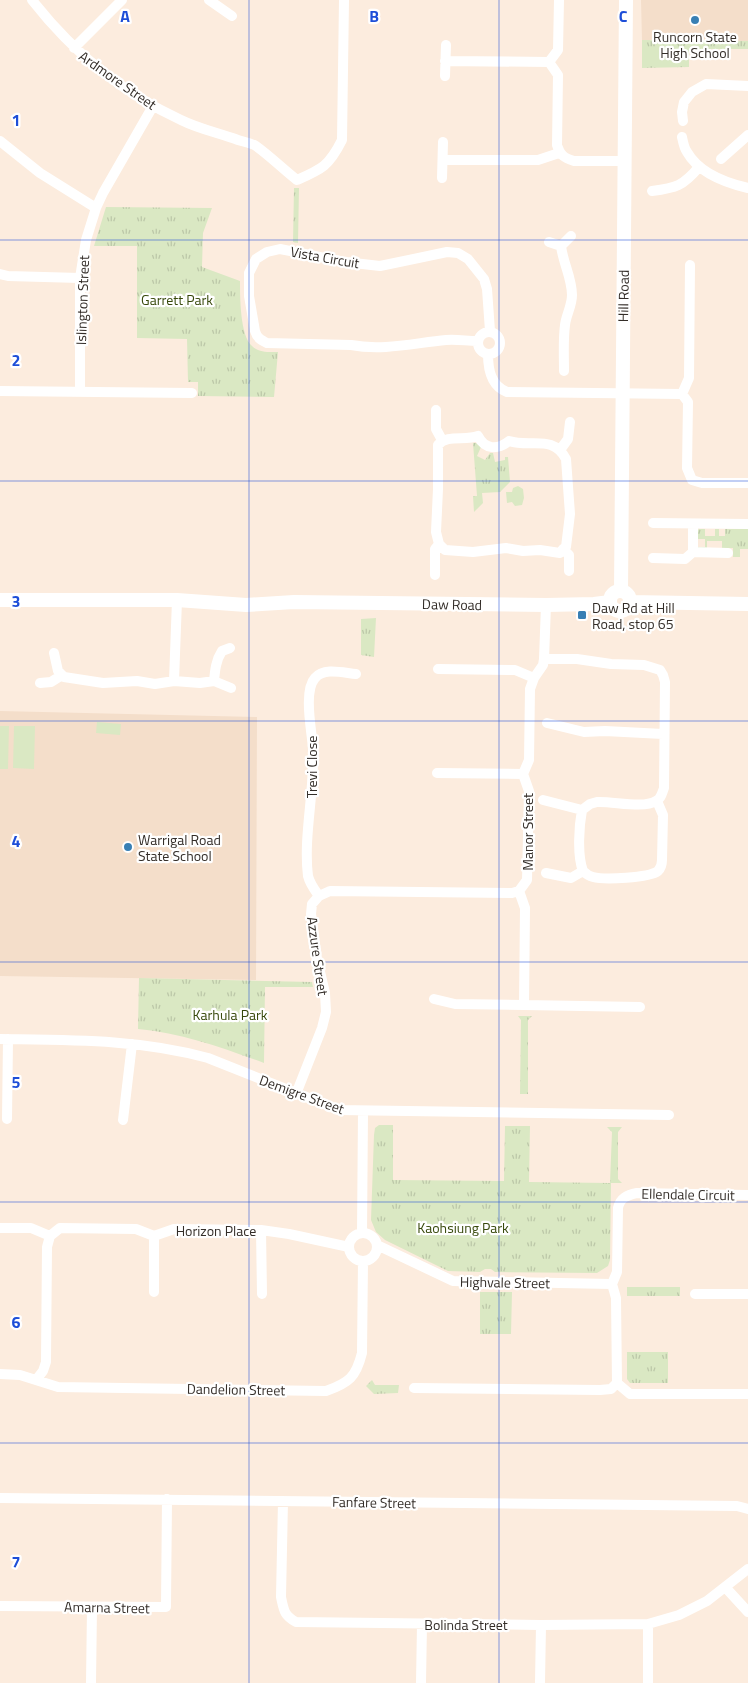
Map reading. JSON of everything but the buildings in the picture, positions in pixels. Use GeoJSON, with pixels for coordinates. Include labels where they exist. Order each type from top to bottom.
{"type":"FeatureCollection","features":[{"type":"Feature","properties":{"kind":"street","name":"Ardmore Street"},"geometry":{"type":"LineString","coordinates":[[32,0],[51,25],[104,74],[153,106],[182,121],[255,146],[297,180],[322,169],[333,158],[342,140],[344,0]]}},
{"type":"Feature","properties":{"kind":"street"},"geometry":{"type":"LineString","coordinates":[[74,48],[122,0]]}},
{"type":"Feature","properties":{"kind":"street"},"geometry":{"type":"LineString","coordinates":[[209,0],[232,16]]}},
{"type":"Feature","properties":{"kind":"street"},"geometry":{"type":"LineString","coordinates":[[549,62],[558,50],[559,0]]}},
{"type":"Feature","properties":{"kind":"street","name":"Hill Road"},"geometry":{"type":"LineString","coordinates":[[621,591],[626,0]]}},
{"type":"Feature","properties":{"kind":"street"},"geometry":{"type":"LineString","coordinates":[[445,76],[446,45]]}},
{"type":"Feature","properties":{"kind":"street"},"geometry":{"type":"LineString","coordinates":[[445,62],[549,62]]}},
{"type":"Feature","properties":{"kind":"street"},"geometry":{"type":"LineString","coordinates":[[549,62],[558,75],[557,145],[559,153],[566,159],[574,161],[625,161]]}},
{"type":"Feature","properties":{"kind":"street"},"geometry":{"type":"LineString","coordinates":[[683,121],[684,102],[692,92],[706,84],[748,86]]}},
{"type":"Feature","properties":{"kind":"street","name":"Islington Street"},"geometry":{"type":"LineString","coordinates":[[80,392],[80,278],[86,240],[96,208],[153,106]]}},
{"type":"Feature","properties":{"kind":"street"},"geometry":{"type":"LineString","coordinates":[[721,159],[748,135]]}},
{"type":"Feature","properties":{"kind":"street"},"geometry":{"type":"LineString","coordinates":[[682,137],[686,152],[699,166],[718,178],[748,188]]}},
{"type":"Feature","properties":{"kind":"street"},"geometry":{"type":"LineString","coordinates":[[0,141],[40,173],[96,208]]}},
{"type":"Feature","properties":{"kind":"street"},"geometry":{"type":"LineString","coordinates":[[442,178],[443,142]]}},
{"type":"Feature","properties":{"kind":"street"},"geometry":{"type":"LineString","coordinates":[[443,160],[538,160],[559,153]]}},
{"type":"Feature","properties":{"kind":"street"},"geometry":{"type":"LineString","coordinates":[[652,191],[669,189],[688,181],[699,166]]}},
{"type":"Feature","properties":{"kind":"street"},"geometry":{"type":"LineString","coordinates":[[561,246],[571,236]]}},
{"type":"Feature","properties":{"kind":"street"},"geometry":{"type":"LineString","coordinates":[[549,242],[561,246]]}},
{"type":"Feature","properties":{"kind":"street"},"geometry":{"type":"LineString","coordinates":[[561,246],[572,295],[565,323],[564,371]]}},
{"type":"Feature","properties":{"kind":"street","name":"Vista Circuit"},"geometry":{"type":"LineString","coordinates":[[477,342],[448,340],[364,348],[351,345],[267,343],[261,340],[255,331],[249,296],[249,273],[256,260],[267,252],[280,249],[345,262],[380,266],[447,252],[458,253],[468,259],[484,280],[487,289],[490,331]]}},
{"type":"Feature","properties":{"kind":"street"},"geometry":{"type":"LineString","coordinates":[[682,394],[689,378],[690,265]]}},
{"type":"Feature","properties":{"kind":"street"},"geometry":{"type":"LineString","coordinates":[[0,274],[8,276],[80,278]]}},
{"type":"Feature","properties":{"kind":"street"},"geometry":{"type":"LineString","coordinates":[[490,331],[497,334],[500,345],[495,353],[484,354],[479,349],[477,342],[483,333],[490,331]]}},
{"type":"Feature","properties":{"kind":"street"},"geometry":{"type":"LineString","coordinates":[[488,354],[490,374],[495,384],[501,390],[507,392],[682,394]]}},
{"type":"Feature","properties":{"kind":"street"},"geometry":{"type":"LineString","coordinates":[[0,391],[192,393]]}},
{"type":"Feature","properties":{"kind":"street"},"geometry":{"type":"LineString","coordinates":[[682,394],[688,402],[687,468],[692,480],[702,483],[748,483]]}},
{"type":"Feature","properties":{"kind":"street"},"geometry":{"type":"LineString","coordinates":[[436,410],[436,429],[442,440]]}},
{"type":"Feature","properties":{"kind":"street"},"geometry":{"type":"LineString","coordinates":[[560,450],[568,439],[570,422]]}},
{"type":"Feature","properties":{"kind":"street"},"geometry":{"type":"LineString","coordinates":[[478,436],[480,440],[492,447],[501,447],[509,441],[518,444],[550,444],[560,450],[566,459],[570,514],[566,547],[560,553],[506,548],[473,552],[456,551],[445,550],[439,544],[436,532],[437,451],[438,445],[442,440],[478,436]]}},
{"type":"Feature","properties":{"kind":"street"},"geometry":{"type":"LineString","coordinates":[[653,523],[748,524]]}},
{"type":"Feature","properties":{"kind":"street"},"geometry":{"type":"LineString","coordinates":[[693,524],[693,552]]}},
{"type":"Feature","properties":{"kind":"street"},"geometry":{"type":"LineString","coordinates":[[435,575],[435,549],[439,544]]}},
{"type":"Feature","properties":{"kind":"street"},"geometry":{"type":"LineString","coordinates":[[563,550],[568,554],[569,572]]}},
{"type":"Feature","properties":{"kind":"street"},"geometry":{"type":"LineString","coordinates":[[653,558],[685,559],[693,552],[728,553]]}},
{"type":"Feature","properties":{"kind":"street"},"geometry":{"type":"LineString","coordinates":[[610,602],[613,594],[621,591],[629,596],[630,602]]}},
{"type":"Feature","properties":{"kind":"street","name":"Daw Road"},"geometry":{"type":"LineString","coordinates":[[0,600],[177,600],[232,605],[294,602],[546,605],[610,602],[613,608],[618,611],[627,608],[630,602],[748,604]]}},
{"type":"Feature","properties":{"kind":"street"},"geometry":{"type":"LineString","coordinates":[[174,681],[177,600]]}},
{"type":"Feature","properties":{"kind":"street","name":"Manor Street"},"geometry":{"type":"LineString","coordinates":[[524,1005],[525,908],[519,891],[527,880],[530,791],[523,774],[529,760],[530,690],[534,678],[543,665],[544,659],[546,605]]}},
{"type":"Feature","properties":{"kind":"street"},"geometry":{"type":"LineString","coordinates":[[214,682],[218,656],[222,651],[230,648]]}},
{"type":"Feature","properties":{"kind":"street"},"geometry":{"type":"LineString","coordinates":[[54,653],[58,671],[64,677],[103,683],[137,681],[155,684],[174,681],[214,682],[231,688]]}},
{"type":"Feature","properties":{"kind":"street"},"geometry":{"type":"LineString","coordinates":[[544,659],[577,659],[611,664],[644,665],[657,668],[662,672],[665,682],[663,734],[664,788],[661,796],[657,801],[648,804],[597,802],[590,804],[582,810],[580,834],[581,865],[583,871],[592,877],[608,879],[658,871],[662,866],[663,815],[657,801]]}},
{"type":"Feature","properties":{"kind":"street"},"geometry":{"type":"LineString","coordinates":[[438,669],[516,670],[534,678]]}},
{"type":"Feature","properties":{"kind":"street","name":"Trevi Close"},"geometry":{"type":"LineString","coordinates":[[319,896],[312,887],[308,876],[308,842],[313,784],[313,750],[309,705],[310,688],[314,679],[319,674],[331,672],[356,674]]}},
{"type":"Feature","properties":{"kind":"street"},"geometry":{"type":"LineString","coordinates":[[40,683],[51,682],[62,675]]}},
{"type":"Feature","properties":{"kind":"street"},"geometry":{"type":"LineString","coordinates":[[547,723],[584,732],[605,731],[663,734]]}},
{"type":"Feature","properties":{"kind":"street"},"geometry":{"type":"LineString","coordinates":[[438,772],[523,774]]}},
{"type":"Feature","properties":{"kind":"street"},"geometry":{"type":"LineString","coordinates":[[543,800],[582,810]]}},
{"type":"Feature","properties":{"kind":"street"},"geometry":{"type":"LineString","coordinates":[[546,874],[571,878],[583,871]]}},
{"type":"Feature","properties":{"kind":"street","name":"Azzure Street"},"geometry":{"type":"LineString","coordinates":[[296,1094],[322,1028],[326,1012],[325,993],[317,959],[311,914],[312,904],[319,896],[330,891],[512,893],[519,891]]}},
{"type":"Feature","properties":{"kind":"street"},"geometry":{"type":"LineString","coordinates":[[434,999],[456,1004],[640,1007]]}},
{"type":"Feature","properties":{"kind":"street"},"geometry":{"type":"LineString","coordinates":[[4,1039],[7,1119]]}},
{"type":"Feature","properties":{"kind":"street","name":"Demigre Street"},"geometry":{"type":"LineString","coordinates":[[4,1039],[99,1041],[157,1046],[208,1058],[339,1110],[363,1112],[669,1115]]}},
{"type":"Feature","properties":{"kind":"street"},"geometry":{"type":"LineString","coordinates":[[123,1120],[132,1044]]}},
{"type":"Feature","properties":{"kind":"street"},"geometry":{"type":"LineString","coordinates":[[362,1233],[363,1112]]}},
{"type":"Feature","properties":{"kind":"street","name":"Ellendale Circuit"},"geometry":{"type":"LineString","coordinates":[[617,1384],[616,1298],[612,1284],[617,1272],[618,1208],[620,1202],[625,1196],[637,1193],[748,1195]]}},
{"type":"Feature","properties":{"kind":"street"},"geometry":{"type":"LineString","coordinates":[[0,1228],[31,1228],[50,1236]]}},
{"type":"Feature","properties":{"kind":"street"},"geometry":{"type":"LineString","coordinates":[[36,1380],[46,1362],[47,1247],[50,1236],[60,1228],[136,1228],[154,1236],[154,1292]]}},
{"type":"Feature","properties":{"kind":"street","name":"Horizon Place"},"geometry":{"type":"LineString","coordinates":[[154,1236],[174,1229],[261,1230],[349,1247]]}},
{"type":"Feature","properties":{"kind":"street"},"geometry":{"type":"LineString","coordinates":[[261,1230],[262,1294]]}},
{"type":"Feature","properties":{"kind":"street"},"geometry":{"type":"LineString","coordinates":[[362,1233],[374,1238],[377,1245],[374,1256],[363,1261],[353,1257],[349,1247],[353,1236],[362,1233]]}},
{"type":"Feature","properties":{"kind":"street","name":"Highvale Street"},"geometry":{"type":"LineString","coordinates":[[377,1245],[452,1281],[612,1284]]}},
{"type":"Feature","properties":{"kind":"street","name":"Dandelion Street"},"geometry":{"type":"LineString","coordinates":[[0,1374],[20,1375],[58,1387],[326,1391],[342,1386],[355,1374],[362,1354],[363,1261]]}},
{"type":"Feature","properties":{"kind":"street"},"geometry":{"type":"LineString","coordinates":[[695,1294],[748,1294]]}},
{"type":"Feature","properties":{"kind":"street"},"geometry":{"type":"LineString","coordinates":[[414,1388],[600,1390],[612,1389],[617,1384],[630,1394],[748,1394]]}},
{"type":"Feature","properties":{"kind":"street","name":"Fanfare Street"},"geometry":{"type":"LineString","coordinates":[[0,1498],[737,1506],[748,1509]]}},
{"type":"Feature","properties":{"kind":"street","name":"Amarna Street"},"geometry":{"type":"LineString","coordinates":[[0,1606],[166,1607],[167,1499]]}},
{"type":"Feature","properties":{"kind":"street","name":"Bolinda Street"},"geometry":{"type":"LineString","coordinates":[[283,1501],[281,1597],[288,1618],[302,1623],[648,1624],[680,1614],[707,1601],[748,1569]]}},
{"type":"Feature","properties":{"kind":"street"},"geometry":{"type":"LineString","coordinates":[[726,1588],[748,1612]]}},
{"type":"Feature","properties":{"kind":"street"},"geometry":{"type":"LineString","coordinates":[[91,1683],[92,1606]]}},
{"type":"Feature","properties":{"kind":"street"},"geometry":{"type":"LineString","coordinates":[[422,1624],[422,1683]]}},
{"type":"Feature","properties":{"kind":"street"},"geometry":{"type":"LineString","coordinates":[[648,1624],[648,1683]]}},
{"type":"Feature","properties":{"kind":"street"},"geometry":{"type":"LineString","coordinates":[[540,1682],[542,1625]]}},
{"type":"Feature","properties":{"kind":"shaded area","name":"Runcorn State High School"},"geometry":{"type":"Polygon","coordinates":[[[641,0],[748,0],[748,41],[642,40],[641,0]]]}},
{"type":"Feature","properties":{"kind":"shaded area","name":"Warrigal Road State School"},"geometry":{"type":"Polygon","coordinates":[[[0,711],[257,717],[256,980],[0,976],[0,711]]]}},
{"type":"Feature","properties":{"kind":"green space"},"geometry":{"type":"Polygon","coordinates":[[[642,40],[748,41],[748,49],[689,49],[689,67],[642,68],[642,40]]]}},
{"type":"Feature","properties":{"kind":"green space"},"geometry":{"type":"Polygon","coordinates":[[[294,188],[299,188],[298,243],[293,242],[294,188]]]}},
{"type":"Feature","properties":{"kind":"green space","name":"Garrett Park"},"geometry":{"type":"Polygon","coordinates":[[[106,207],[212,208],[203,233],[202,267],[240,281],[243,325],[248,341],[258,350],[278,352],[274,397],[198,396],[198,382],[188,382],[187,339],[137,338],[137,246],[94,246],[106,207]]]}},
{"type":"Feature","properties":{"kind":"green space"},"geometry":{"type":"Polygon","coordinates":[[[473,443],[481,447],[477,456],[485,460],[490,453],[493,453],[495,462],[505,460],[505,457],[508,457],[510,482],[500,492],[482,493],[483,503],[474,512],[473,496],[477,496],[473,443]]]}},
{"type":"Feature","properties":{"kind":"green space"},"geometry":{"type":"Polygon","coordinates":[[[518,486],[523,489],[524,498],[522,505],[515,506],[512,502],[507,503],[506,492],[512,492],[513,488],[518,486]]]}},
{"type":"Feature","properties":{"kind":"green space"},"geometry":{"type":"Polygon","coordinates":[[[705,529],[705,536],[715,536],[715,529],[719,529],[719,536],[725,536],[725,529],[748,529],[748,549],[740,549],[740,557],[733,557],[733,548],[722,548],[722,541],[707,541],[707,548],[697,548],[705,547],[705,539],[697,539],[697,531],[705,529]]]}},
{"type":"Feature","properties":{"kind":"green space"},"geometry":{"type":"Polygon","coordinates":[[[376,618],[374,657],[361,655],[361,619],[376,618]]]}},
{"type":"Feature","properties":{"kind":"green space"},"geometry":{"type":"Polygon","coordinates":[[[97,722],[121,724],[120,735],[96,733],[97,722]]]}},
{"type":"Feature","properties":{"kind":"green space"},"geometry":{"type":"Polygon","coordinates":[[[0,726],[9,726],[8,769],[0,769],[0,726]]]}},
{"type":"Feature","properties":{"kind":"green space"},"geometry":{"type":"Polygon","coordinates":[[[14,726],[35,726],[34,769],[13,768],[14,726]]]}},
{"type":"Feature","properties":{"kind":"green space","name":"Karhula Park"},"geometry":{"type":"Polygon","coordinates":[[[139,978],[312,982],[313,987],[265,987],[264,1063],[186,1038],[138,1029],[139,978]]]}},
{"type":"Feature","properties":{"kind":"green space"},"geometry":{"type":"Polygon","coordinates":[[[518,1016],[532,1016],[528,1020],[528,1094],[520,1094],[521,1020],[518,1016]]]}},
{"type":"Feature","properties":{"kind":"green space","name":"Kaohsiung Park"},"geometry":{"type":"Polygon","coordinates":[[[379,1125],[393,1125],[393,1180],[504,1181],[505,1126],[530,1126],[529,1182],[610,1183],[612,1132],[607,1127],[622,1127],[618,1132],[618,1179],[622,1183],[611,1183],[610,1260],[608,1266],[597,1273],[495,1272],[491,1269],[485,1269],[480,1272],[448,1271],[385,1240],[376,1232],[371,1220],[374,1135],[375,1128],[379,1125]]]}},
{"type":"Feature","properties":{"kind":"green space"},"geometry":{"type":"Polygon","coordinates":[[[627,1287],[680,1287],[680,1296],[627,1296],[627,1287]]]}},
{"type":"Feature","properties":{"kind":"green space"},"geometry":{"type":"Polygon","coordinates":[[[480,1292],[512,1292],[511,1334],[480,1334],[480,1292]]]}},
{"type":"Feature","properties":{"kind":"green space"},"geometry":{"type":"Polygon","coordinates":[[[627,1352],[668,1352],[668,1383],[630,1383],[627,1379],[627,1352]]]}},
{"type":"Feature","properties":{"kind":"green space"},"geometry":{"type":"Polygon","coordinates":[[[372,1380],[375,1385],[399,1385],[398,1393],[374,1394],[366,1386],[372,1380]]]}},
{"type":"Feature","properties":{"kind":"place","name":"Runcorn State High School"},"geometry":{"type":"Point","coordinates":[695,20]}},
{"type":"Feature","properties":{"kind":"place","name":"Daw Rd at Hill Road, stop 65"},"geometry":{"type":"Point","coordinates":[582,615]}},
{"type":"Feature","properties":{"kind":"place","name":"Warrigal Road State School"},"geometry":{"type":"Point","coordinates":[128,847]}}]}
